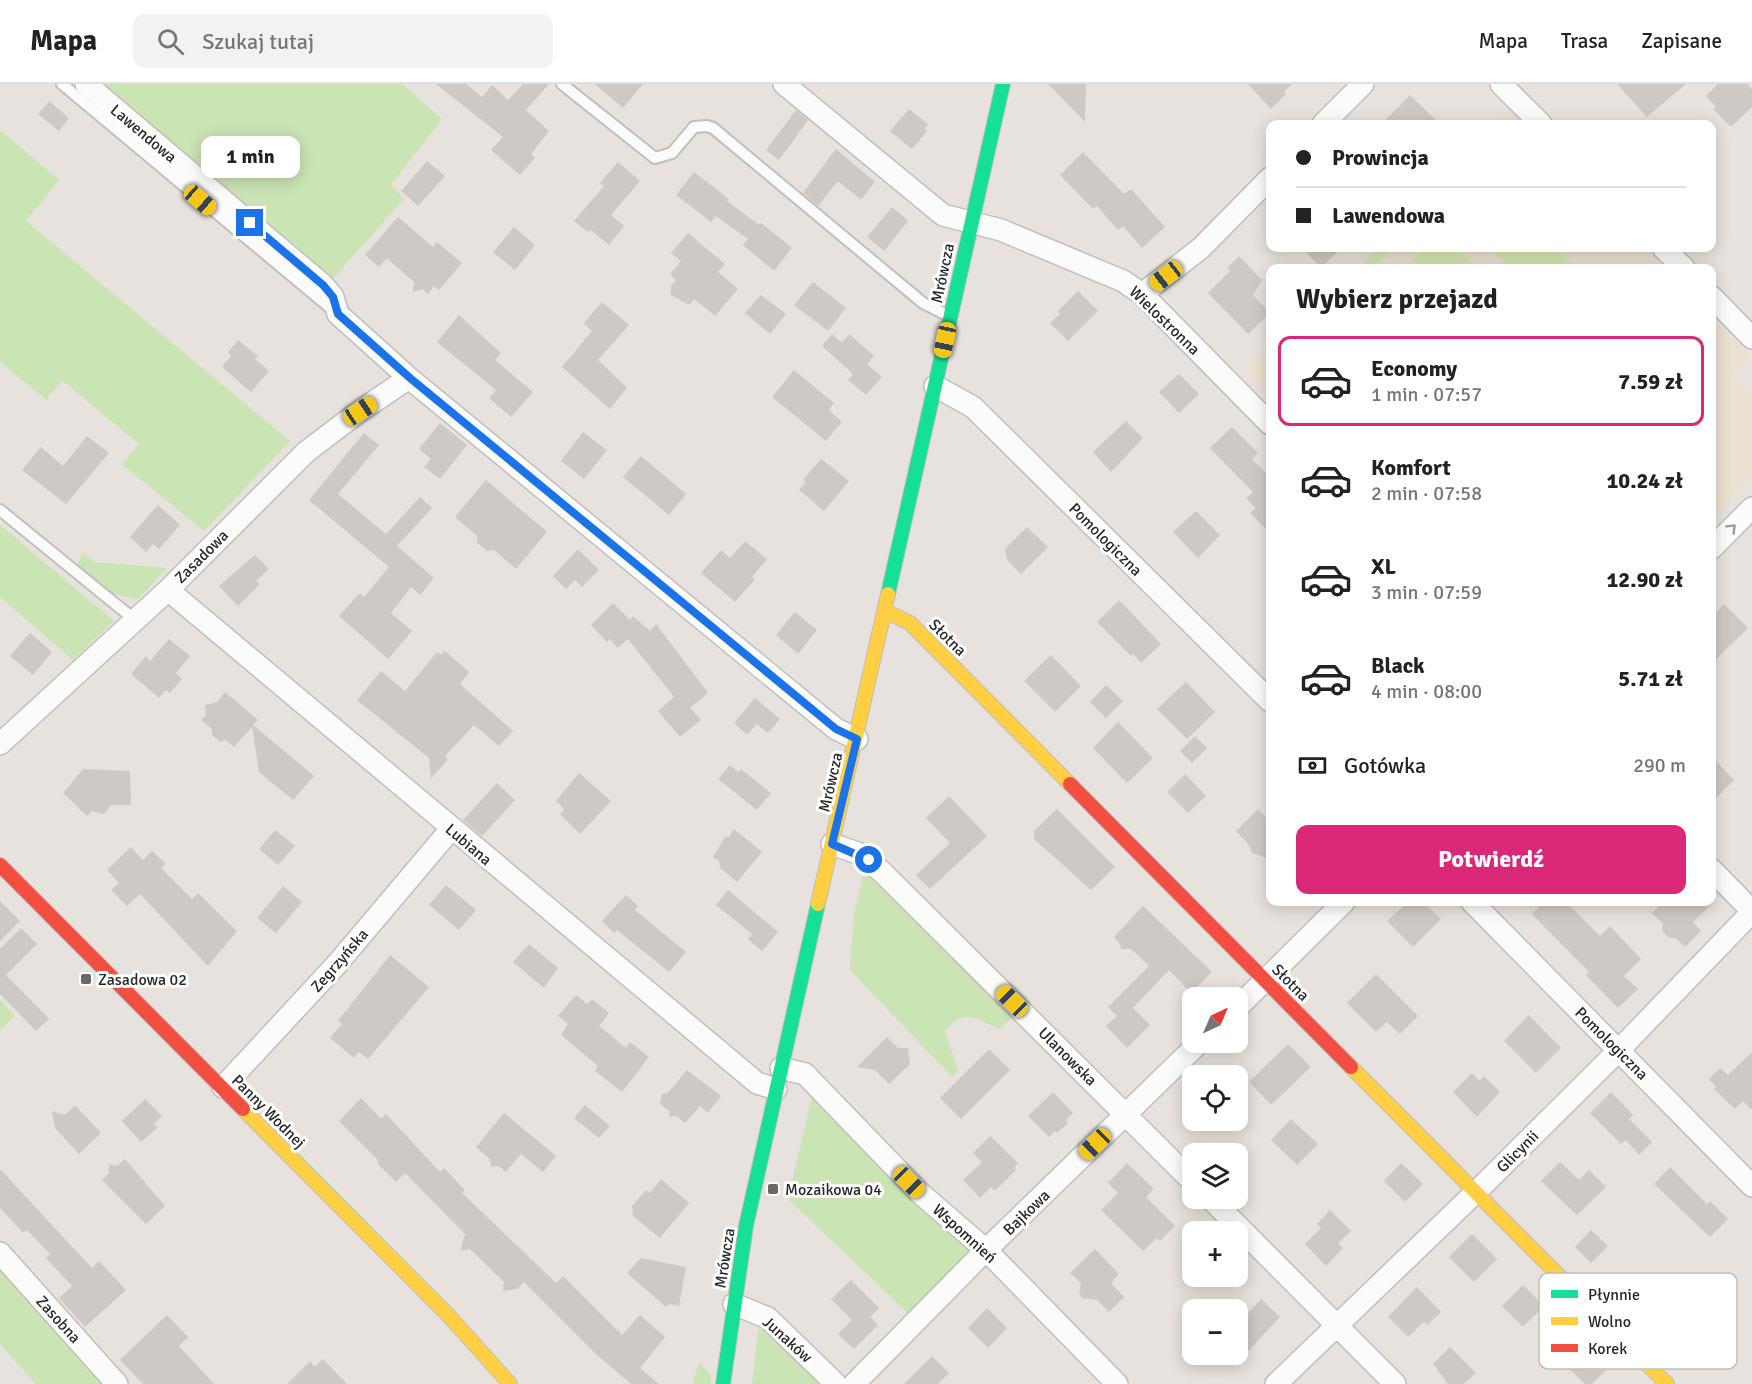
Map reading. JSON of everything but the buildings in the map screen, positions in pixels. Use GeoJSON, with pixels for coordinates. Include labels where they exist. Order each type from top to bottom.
{"type":"FeatureCollection","features":[{"type":"Feature","properties":{"kind":"street","name":"Lawendowa"},"geometry":{"type":"LineString","coordinates":[[86,84],[323,285],[333,297],[338,314],[410,378],[836,729],[857,739]]}},
{"type":"Feature","properties":{"kind":"street","name":"Wielostronna"},"geometry":{"type":"LineString","coordinates":[[784,84],[938,211],[950,218],[971,221],[1001,230],[1123,281],[1142,294],[1266,420]]}},
{"type":"Feature","properties":{"kind":"street","name":"Mrówcza"},"geometry":{"type":"LineString","coordinates":[[723,1384],[746,1226],[1003,84]]}},
{"type":"Feature","properties":{"kind":"street"},"geometry":{"type":"LineString","coordinates":[[1327,120],[1363,84]]}},
{"type":"Feature","properties":{"kind":"street"},"geometry":{"type":"LineString","coordinates":[[1501,84],[1537,120]]}},
{"type":"Feature","properties":{"kind":"street"},"geometry":{"type":"LineString","coordinates":[[1142,294],[1201,248],[1266,182]]}},
{"type":"Feature","properties":{"kind":"street"},"geometry":{"type":"LineString","coordinates":[[1667,252],[1680,264]]}},
{"type":"Feature","properties":{"kind":"street"},"geometry":{"type":"LineString","coordinates":[[1716,301],[1752,338]]}},
{"type":"Feature","properties":{"kind":"street","name":"Zasadowa"},"geometry":{"type":"LineString","coordinates":[[2,739],[168,590],[306,452],[360,411],[410,378]]}},
{"type":"Feature","properties":{"kind":"street","name":"Pomologiczna"},"geometry":{"type":"LineString","coordinates":[[935,386],[973,407],[1266,697]]}},
{"type":"Feature","properties":{"kind":"street"},"geometry":{"type":"LineString","coordinates":[[1716,544],[1752,508]]}},
{"type":"Feature","properties":{"kind":"street","name":"Lubiana"},"geometry":{"type":"LineString","coordinates":[[168,590],[757,1083],[776,1089]]}},
{"type":"Feature","properties":{"kind":"street","name":"Słotna"},"geometry":{"type":"LineString","coordinates":[[885,611],[910,623],[1557,1273]]}},
{"type":"Feature","properties":{"kind":"street","name":"Zegrzyńska"},"geometry":{"type":"LineString","coordinates":[[223,1088],[337,964],[451,829]]}},
{"type":"Feature","properties":{"kind":"street","name":"Ulanowska"},"geometry":{"type":"LineString","coordinates":[[832,844],[860,854],[876,866],[1182,1171]]}},
{"type":"Feature","properties":{"kind":"street","name":"Panny Wodnej"},"geometry":{"type":"LineString","coordinates":[[0,865],[450,1317],[510,1384]]}},
{"type":"Feature","properties":{"kind":"street"},"geometry":{"type":"LineString","coordinates":[[1716,874],[1752,912]]}},
{"type":"Feature","properties":{"kind":"street"},"geometry":{"type":"LineString","coordinates":[[1248,997],[1340,906]]}},
{"type":"Feature","properties":{"kind":"street","name":"Pomologiczna"},"geometry":{"type":"LineString","coordinates":[[1476,906],[1752,1186]]}},
{"type":"Feature","properties":{"kind":"street","name":"Glicynii"},"geometry":{"type":"LineString","coordinates":[[1276,1384],[1476,1192],[1619,1050],[1752,912]]}},
{"type":"Feature","properties":{"kind":"street","name":"Bajkowa"},"geometry":{"type":"LineString","coordinates":[[854,1384],[986,1250],[1189,1053]]}},
{"type":"Feature","properties":{"kind":"street","name":"Wspomnień"},"geometry":{"type":"LineString","coordinates":[[781,1068],[806,1074],[920,1193],[986,1250],[1117,1384]]}},
{"type":"Feature","properties":{"kind":"street"},"geometry":{"type":"LineString","coordinates":[[1221,1209],[1395,1384]]}},
{"type":"Feature","properties":{"kind":"street","name":"Zasobna"},"geometry":{"type":"LineString","coordinates":[[0,1253],[117,1384]]}},
{"type":"Feature","properties":{"kind":"street","name":"Junaków"},"geometry":{"type":"LineString","coordinates":[[734,1304],[768,1318],[836,1384]]}},
{"type":"Feature","properties":{"kind":"street","name":"Słotna"},"geometry":{"type":"LineString","coordinates":[[1653,1369],[1668,1384]]}},
{"type":"Feature","properties":{"kind":"lane"},"geometry":{"type":"LineString","coordinates":[[62,84],[338,314]]}},
{"type":"Feature","properties":{"kind":"lane"},"geometry":{"type":"LineString","coordinates":[[562,84],[656,158],[672,153],[694,127],[712,128],[923,303],[950,316]]}},
{"type":"Feature","properties":{"kind":"lane"},"geometry":{"type":"LineString","coordinates":[[0,510],[135,620]]}},
{"type":"Feature","properties":{"kind":"shaded area"},"geometry":{"type":"Polygon","coordinates":[[[1506,111],[1516,120],[1497,120],[1506,111]]]}},
{"type":"Feature","properties":{"kind":"shaded area"},"geometry":{"type":"Polygon","coordinates":[[[1366,252],[1646,252],[1659,264],[1353,264],[1366,252]]]}},
{"type":"Feature","properties":{"kind":"shaded area"},"geometry":{"type":"Polygon","coordinates":[[[1716,322],[1750,356],[1733,373],[1752,393],[1752,477],[1716,512],[1716,322]]]}},
{"type":"Feature","properties":{"kind":"shaded area"},"geometry":{"type":"Polygon","coordinates":[[[1266,350],[1266,394],[1245,371],[1266,350]]]}},
{"type":"Feature","properties":{"kind":"green space"},"geometry":{"type":"Polygon","coordinates":[[[96,84],[402,84],[442,119],[391,185],[404,199],[330,282],[96,84]]]}},
{"type":"Feature","properties":{"kind":"green space"},"geometry":{"type":"Polygon","coordinates":[[[0,130],[59,180],[26,221],[290,441],[204,531],[122,464],[139,444],[62,380],[46,400],[0,361],[0,130]]]}},
{"type":"Feature","properties":{"kind":"green space"},"geometry":{"type":"Polygon","coordinates":[[[1374,252],[1390,252],[1377,264],[1361,264],[1374,252]]]}},
{"type":"Feature","properties":{"kind":"green space"},"geometry":{"type":"Polygon","coordinates":[[[1421,252],[1461,252],[1474,264],[1408,264],[1421,252]]]}},
{"type":"Feature","properties":{"kind":"green space"},"geometry":{"type":"Polygon","coordinates":[[[1494,252],[1560,252],[1572,264],[1506,264],[1494,252]]]}},
{"type":"Feature","properties":{"kind":"green space"},"geometry":{"type":"Polygon","coordinates":[[[0,525],[114,621],[73,660],[0,597],[0,525]]]}},
{"type":"Feature","properties":{"kind":"green space"},"geometry":{"type":"Polygon","coordinates":[[[82,552],[95,562],[167,568],[138,599],[105,589],[77,567],[82,552]]]}},
{"type":"Feature","properties":{"kind":"green space"},"geometry":{"type":"Polygon","coordinates":[[[865,868],[1013,1016],[1000,1029],[971,1017],[965,1017],[952,1023],[945,1031],[958,1070],[952,1077],[850,970],[854,914],[865,868]]]}},
{"type":"Feature","properties":{"kind":"green space"},"geometry":{"type":"Polygon","coordinates":[[[0,1000],[15,1016],[0,1030],[0,1000]]]}},
{"type":"Feature","properties":{"kind":"green space"},"geometry":{"type":"Polygon","coordinates":[[[813,1092],[968,1247],[970,1252],[908,1313],[788,1199],[813,1092]]]}},
{"type":"Feature","properties":{"kind":"green space"},"geometry":{"type":"Polygon","coordinates":[[[0,1268],[103,1384],[36,1384],[0,1344],[0,1268]]]}},
{"type":"Feature","properties":{"kind":"green space"},"geometry":{"type":"Polygon","coordinates":[[[759,1326],[826,1384],[752,1384],[759,1326]]]}},
{"type":"Feature","properties":{"kind":"green space"},"geometry":{"type":"Polygon","coordinates":[[[699,1362],[710,1374],[711,1384],[693,1384],[699,1362]]]}},
{"type":"Feature","properties":{"kind":"traffic: fast"},"geometry":{"type":"LineString","coordinates":[[888,594],[1003,84]]}},
{"type":"Feature","properties":{"kind":"traffic: fast"},"geometry":{"type":"LineString","coordinates":[[723,1384],[746,1226],[818,904]]}},
{"type":"Feature","properties":{"kind":"traffic: slow"},"geometry":{"type":"LineString","coordinates":[[818,904],[888,594]]}},
{"type":"Feature","properties":{"kind":"traffic: slow"},"geometry":{"type":"LineString","coordinates":[[885,611],[910,623],[1070,784]]}},
{"type":"Feature","properties":{"kind":"traffic: slow"},"geometry":{"type":"LineString","coordinates":[[1351,1067],[1556,1273]]}},
{"type":"Feature","properties":{"kind":"traffic: slow"},"geometry":{"type":"LineString","coordinates":[[243,1109],[450,1317],[510,1384]]}},
{"type":"Feature","properties":{"kind":"traffic: slow"},"geometry":{"type":"LineString","coordinates":[[1652,1369],[1667,1384]]}},
{"type":"Feature","properties":{"kind":"traffic: jam"},"geometry":{"type":"LineString","coordinates":[[1070,784],[1351,1067]]}},
{"type":"Feature","properties":{"kind":"traffic: jam"},"geometry":{"type":"LineString","coordinates":[[0,865],[243,1109]]}},
{"type":"Feature","properties":{"kind":"place","name":"Zasadowa 02"},"geometry":{"type":"Point","coordinates":[86,979]}},
{"type":"Feature","properties":{"kind":"place","name":"Mozaikowa 04"},"geometry":{"type":"Point","coordinates":[773,1189]}},
{"type":"Feature","properties":{"kind":"route"},"geometry":{"type":"LineString","coordinates":[[250,223],[323,285],[333,297],[338,314],[410,378],[836,729],[857,739],[832,844],[860,854],[869,860]]}}]}
